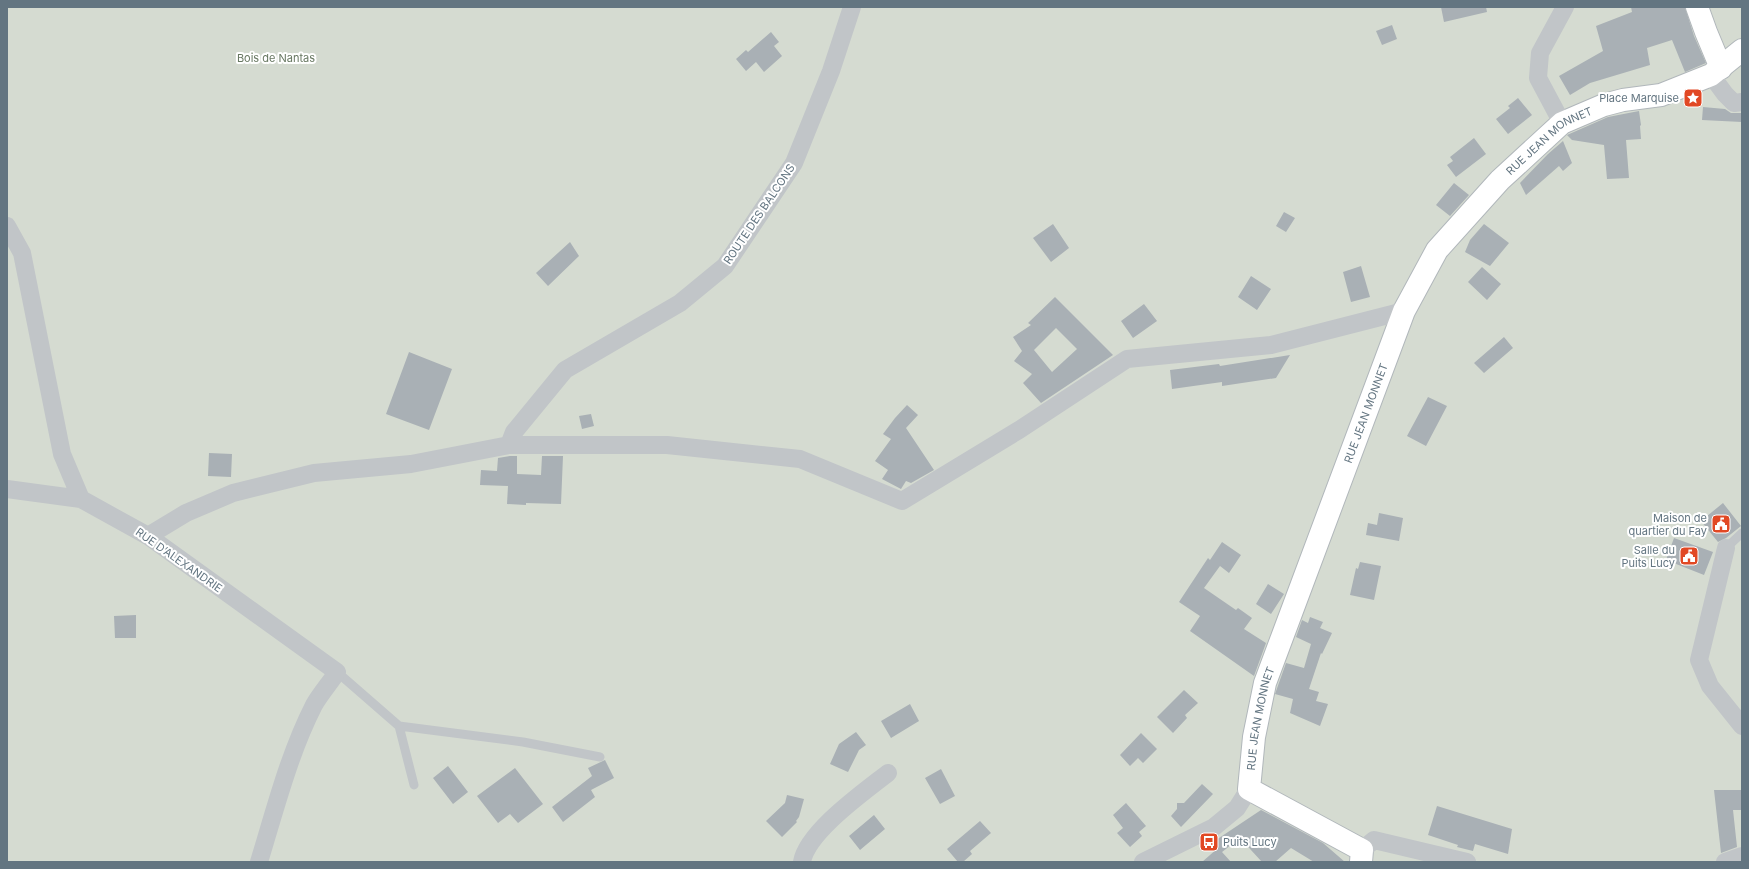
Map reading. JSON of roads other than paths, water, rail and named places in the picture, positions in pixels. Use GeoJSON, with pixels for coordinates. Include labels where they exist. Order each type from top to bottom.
{"type":"FeatureCollection","features":[{"type":"Feature","properties":{"kind":"street","name":"ROUTE DES BALCONS"},"geometry":{"type":"LineString","coordinates":[[509,445],[514,432],[565,370],[680,303],[725,266],[794,163],[831,71],[852,7]]}},
{"type":"Feature","properties":{"kind":"street"},"geometry":{"type":"LineString","coordinates":[[1562,123],[1538,78],[1540,52],[1565,7]]}},
{"type":"Feature","properties":{"kind":"street"},"geometry":{"type":"LineString","coordinates":[[1697,7],[1706,32],[1716,72],[1725,94],[1734,103],[1742,102]]}},
{"type":"Feature","properties":{"kind":"street","name":"RUE JEAN MONNET"},"geometry":{"type":"LineString","coordinates":[[1143,862],[1214,827],[1237,808],[1249,789],[1254,737],[1265,683],[1404,311],[1437,250],[1500,180],[1562,123],[1604,105],[1623,100],[1661,95],[1716,72],[1742,50]]}},
{"type":"Feature","properties":{"kind":"street"},"geometry":{"type":"LineString","coordinates":[[7,226],[22,253],[62,454],[81,499]]}},
{"type":"Feature","properties":{"kind":"street"},"geometry":{"type":"LineString","coordinates":[[148,536],[186,513],[241,492],[314,473],[411,464],[509,445],[667,445],[800,459],[902,501],[1019,430],[1127,358],[1271,345],[1404,311]]}},
{"type":"Feature","properties":{"kind":"street"},"geometry":{"type":"LineString","coordinates":[[7,489],[81,499]]}},
{"type":"Feature","properties":{"kind":"street","name":"RUE D’ALEXANDRIE"},"geometry":{"type":"LineString","coordinates":[[81,499],[148,536],[337,672]]}},
{"type":"Feature","properties":{"kind":"street"},"geometry":{"type":"LineString","coordinates":[[1726,548],[1699,660],[1710,686],[1742,726]]}},
{"type":"Feature","properties":{"kind":"street"},"geometry":{"type":"LineString","coordinates":[[259,862],[302,731],[315,704],[337,672]]}},
{"type":"Feature","properties":{"kind":"street"},"geometry":{"type":"LineString","coordinates":[[802,862],[803,854],[832,818],[888,774]]}},
{"type":"Feature","properties":{"kind":"street"},"geometry":{"type":"LineString","coordinates":[[1249,789],[1362,856],[1374,840],[1467,862]]}},
{"type":"Feature","properties":{"kind":"street"},"geometry":{"type":"LineString","coordinates":[[1725,862],[1742,856]]}},
{"type":"Feature","properties":{"kind":"lane"},"geometry":{"type":"LineString","coordinates":[[1726,548],[1742,534]]}},
{"type":"Feature","properties":{"kind":"lane"},"geometry":{"type":"LineString","coordinates":[[337,672],[399,726],[523,742],[600,757]]}},
{"type":"Feature","properties":{"kind":"lane"},"geometry":{"type":"LineString","coordinates":[[399,726],[414,784]]}},
{"type":"Feature","properties":{"kind":"place","name":"Place Marquise"},"geometry":{"type":"Point","coordinates":[1693,98]}},
{"type":"Feature","properties":{"kind":"place","name":"Maison de quartier du Fay"},"geometry":{"type":"Point","coordinates":[1721,524]}},
{"type":"Feature","properties":{"kind":"place","name":"Salle du Puits Lucy"},"geometry":{"type":"Point","coordinates":[1689,556]}},
{"type":"Feature","properties":{"kind":"place","name":"Puits Lucy"},"geometry":{"type":"Point","coordinates":[1209,842]}},
{"type":"Feature","properties":{"kind":"park label","name":"Bois de Nantas"},"geometry":{"type":"Point","coordinates":[276,58]}}]}
